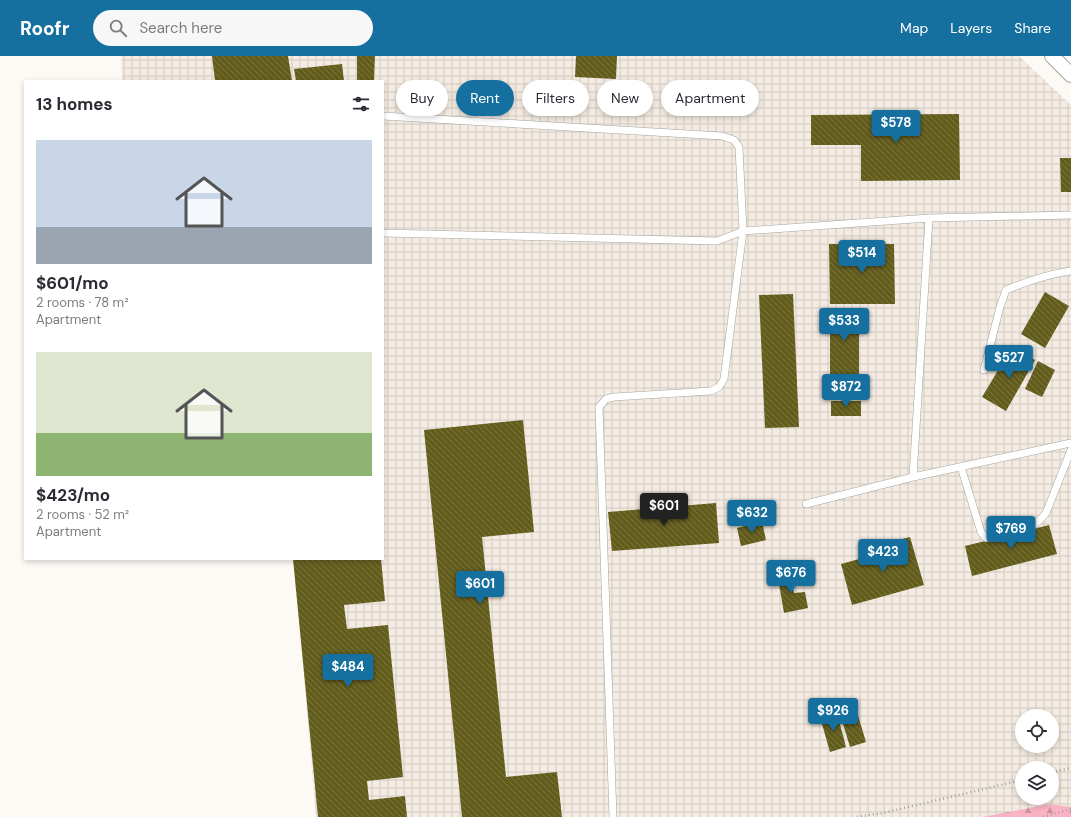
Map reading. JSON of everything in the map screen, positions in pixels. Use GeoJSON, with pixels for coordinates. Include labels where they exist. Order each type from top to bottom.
{"type":"FeatureCollection","features":[{"type":"Feature","properties":{"kind":"street"},"geometry":{"type":"LineString","coordinates":[[1052,56],[1071,75]]}},
{"type":"Feature","properties":{"kind":"lane"},"geometry":{"type":"LineString","coordinates":[[384,116],[722,136],[734,140],[739,147],[743,231],[724,379],[719,387],[711,391],[614,397],[606,400],[600,407],[613,817]]}},
{"type":"Feature","properties":{"kind":"lane"},"geometry":{"type":"LineString","coordinates":[[384,233],[717,240],[743,231],[929,218],[1071,215]]}},
{"type":"Feature","properties":{"kind":"lane"},"geometry":{"type":"LineString","coordinates":[[913,477],[929,218]]}},
{"type":"Feature","properties":{"kind":"lane"},"geometry":{"type":"LineString","coordinates":[[984,370],[1000,307],[1006,290],[1056,273],[1071,271]]}},
{"type":"Feature","properties":{"kind":"lane"},"geometry":{"type":"LineString","coordinates":[[806,504],[913,477],[1071,444]]}},
{"type":"Feature","properties":{"kind":"lane"},"geometry":{"type":"LineString","coordinates":[[961,467],[981,532],[986,538],[1034,525],[1040,520],[1046,513],[1071,450]]}},
{"type":"Feature","properties":{"kind":"path"},"geometry":{"type":"LineString","coordinates":[[1059,771],[1071,768]]}},
{"type":"Feature","properties":{"kind":"path"},"geometry":{"type":"LineString","coordinates":[[857,817],[883,813],[1015,782]]}},
{"type":"Feature","properties":{"kind":"path"},"geometry":{"type":"LineString","coordinates":[[1044,817],[1071,809]]}},
{"type":"Feature","properties":{"kind":"shaded area"},"geometry":{"type":"Polygon","coordinates":[[[121,56],[1019,56],[1071,105],[1071,807],[1057,805],[1059,805],[1059,761],[1015,761],[1015,805],[1045,805],[982,817],[316,817],[294,560],[384,560],[384,80],[122,80],[121,56]]]}},
{"type":"Feature","properties":{"kind":"green space"},"geometry":{"type":"Polygon","coordinates":[[[1045,805],[1071,807],[1071,817],[982,817],[1045,805]]]}},
{"type":"Feature","properties":{"kind":"building"},"geometry":{"type":"Polygon","coordinates":[[[212,56],[288,56],[292,80],[215,80],[212,56]]]}},
{"type":"Feature","properties":{"kind":"building"},"geometry":{"type":"Polygon","coordinates":[[[357,56],[375,56],[374,80],[357,80],[357,56]]]}},
{"type":"Feature","properties":{"kind":"building"},"geometry":{"type":"Polygon","coordinates":[[[576,56],[617,56],[616,79],[575,77],[576,56]]]}},
{"type":"Feature","properties":{"kind":"building"},"geometry":{"type":"Polygon","coordinates":[[[342,64],[344,80],[296,80],[294,69],[342,64]]]}},
{"type":"Feature","properties":{"kind":"building"},"geometry":{"type":"Polygon","coordinates":[[[959,114],[960,180],[861,181],[861,145],[811,145],[811,115],[959,114]]]}},
{"type":"Feature","properties":{"kind":"building"},"geometry":{"type":"Polygon","coordinates":[[[1060,158],[1071,158],[1071,192],[1061,192],[1060,158]]]}},
{"type":"Feature","properties":{"kind":"building"},"geometry":{"type":"Polygon","coordinates":[[[829,244],[894,244],[895,304],[830,304],[829,244]]]}},
{"type":"Feature","properties":{"kind":"building"},"geometry":{"type":"Polygon","coordinates":[[[1045,292],[1069,306],[1045,348],[1021,334],[1045,292]]]}},
{"type":"Feature","properties":{"kind":"building"},"geometry":{"type":"Polygon","coordinates":[[[793,294],[799,427],[765,428],[759,295],[793,294]]]}},
{"type":"Feature","properties":{"kind":"building"},"geometry":{"type":"Polygon","coordinates":[[[830,308],[859,308],[859,375],[830,375],[830,308]]]}},
{"type":"Feature","properties":{"kind":"building"},"geometry":{"type":"Polygon","coordinates":[[[1012,347],[1035,360],[1006,411],[982,397],[1012,347]]]}},
{"type":"Feature","properties":{"kind":"building"},"geometry":{"type":"Polygon","coordinates":[[[1038,361],[1055,370],[1042,397],[1025,389],[1038,361]]]}},
{"type":"Feature","properties":{"kind":"building"},"geometry":{"type":"Polygon","coordinates":[[[831,401],[861,401],[861,416],[831,416],[831,401]]]}},
{"type":"Feature","properties":{"kind":"building"},"geometry":{"type":"Polygon","coordinates":[[[523,420],[534,532],[482,537],[506,777],[557,772],[562,817],[462,817],[424,430],[523,420]]]}},
{"type":"Feature","properties":{"kind":"building"},"geometry":{"type":"Polygon","coordinates":[[[716,503],[719,543],[612,551],[608,512],[716,503]]]}},
{"type":"Feature","properties":{"kind":"building"},"geometry":{"type":"Polygon","coordinates":[[[762,522],[766,540],[741,546],[737,528],[762,522]]]}},
{"type":"Feature","properties":{"kind":"building"},"geometry":{"type":"Polygon","coordinates":[[[1049,525],[1057,554],[972,576],[965,546],[1049,525]]]}},
{"type":"Feature","properties":{"kind":"building"},"geometry":{"type":"Polygon","coordinates":[[[910,537],[924,585],[852,605],[841,564],[888,551],[886,543],[910,537]]]}},
{"type":"Feature","properties":{"kind":"building"},"geometry":{"type":"Polygon","coordinates":[[[293,560],[381,560],[385,601],[344,605],[347,629],[388,625],[403,777],[367,781],[369,800],[405,796],[407,817],[318,817],[293,560]]]}},
{"type":"Feature","properties":{"kind":"building"},"geometry":{"type":"Polygon","coordinates":[[[790,570],[794,593],[805,592],[808,608],[784,613],[777,572],[790,570]]]}},
{"type":"Feature","properties":{"kind":"building"},"geometry":{"type":"Polygon","coordinates":[[[857,712],[866,742],[850,747],[841,717],[857,712]]]}},
{"type":"Feature","properties":{"kind":"building"},"geometry":{"type":"Polygon","coordinates":[[[837,713],[846,747],[830,752],[820,717],[837,713]]]}}]}
